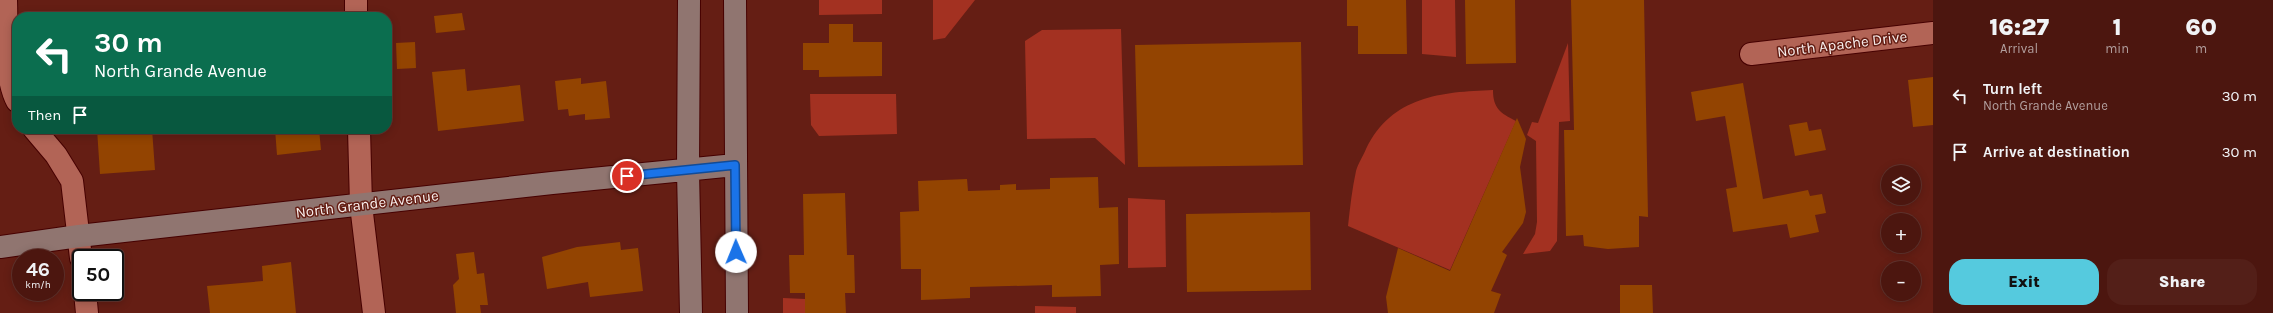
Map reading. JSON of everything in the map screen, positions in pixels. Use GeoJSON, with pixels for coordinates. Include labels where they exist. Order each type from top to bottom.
{"type":"FeatureCollection","features":[{"type":"Feature","properties":{"kind":"main road"},"geometry":{"type":"LineString","coordinates":[[689,0],[688,171],[691,313]]}},
{"type":"Feature","properties":{"kind":"main road"},"geometry":{"type":"LineString","coordinates":[[735,0],[737,313]]}},
{"type":"Feature","properties":{"kind":"main road","name":"North Grande Avenue"},"geometry":{"type":"LineString","coordinates":[[0,247],[79,236],[552,183],[688,171],[735,165]]}},
{"type":"Feature","properties":{"kind":"street"},"geometry":{"type":"LineString","coordinates":[[6,0],[7,51],[12,85]]}},
{"type":"Feature","properties":{"kind":"street"},"geometry":{"type":"LineString","coordinates":[[356,0],[356,12]]}},
{"type":"Feature","properties":{"kind":"street","name":"North Apache Drive"},"geometry":{"type":"LineString","coordinates":[[1751,54],[1933,33]]}},
{"type":"Feature","properties":{"kind":"street"},"geometry":{"type":"LineString","coordinates":[[38,134],[56,156],[72,181],[80,249]]}},
{"type":"Feature","properties":{"kind":"street"},"geometry":{"type":"LineString","coordinates":[[359,134],[361,205],[374,313]]}},
{"type":"Feature","properties":{"kind":"street"},"geometry":{"type":"LineString","coordinates":[[86,301],[87,313]]}},
{"type":"Feature","properties":{"kind":"shaded area"},"geometry":{"type":"Polygon","coordinates":[[[819,0],[882,0],[882,14],[819,15],[819,0]]]}},
{"type":"Feature","properties":{"kind":"shaded area"},"geometry":{"type":"Polygon","coordinates":[[[933,0],[975,0],[945,38],[933,40],[933,0]]]}},
{"type":"Feature","properties":{"kind":"shaded area"},"geometry":{"type":"Polygon","coordinates":[[[1422,0],[1455,0],[1456,57],[1422,54],[1422,0]]]}},
{"type":"Feature","properties":{"kind":"shaded area"},"geometry":{"type":"Polygon","coordinates":[[[1121,29],[1125,165],[1095,138],[1027,139],[1025,41],[1042,30],[1121,29]]]}},
{"type":"Feature","properties":{"kind":"shaded area"},"geometry":{"type":"Polygon","coordinates":[[[1568,43],[1570,121],[1559,122],[1557,241],[1550,251],[1523,254],[1535,234],[1537,222],[1536,141],[1527,135],[1532,122],[1538,123],[1568,43]]]}},
{"type":"Feature","properties":{"kind":"shaded area"},"geometry":{"type":"Polygon","coordinates":[[[1493,90],[1494,101],[1498,109],[1516,121],[1450,270],[1348,226],[1352,192],[1357,168],[1377,131],[1390,118],[1404,108],[1420,100],[1455,93],[1493,90]]]}},
{"type":"Feature","properties":{"kind":"shaded area"},"geometry":{"type":"Polygon","coordinates":[[[810,94],[896,94],[897,134],[819,136],[811,125],[810,94]]]}},
{"type":"Feature","properties":{"kind":"shaded area"},"geometry":{"type":"Polygon","coordinates":[[[1128,198],[1165,200],[1166,267],[1128,268],[1128,198]]]}},
{"type":"Feature","properties":{"kind":"shaded area"},"geometry":{"type":"Polygon","coordinates":[[[783,298],[805,299],[805,313],[783,313],[783,298]]]}},
{"type":"Feature","properties":{"kind":"shaded area"},"geometry":{"type":"Polygon","coordinates":[[[1035,306],[1076,307],[1076,313],[1035,313],[1035,306]]]}},
{"type":"Feature","properties":{"kind":"building"},"geometry":{"type":"Polygon","coordinates":[[[1347,0],[1406,0],[1407,54],[1358,54],[1358,26],[1347,26],[1347,0]]]}},
{"type":"Feature","properties":{"kind":"building"},"geometry":{"type":"Polygon","coordinates":[[[1465,0],[1515,0],[1516,63],[1466,64],[1465,0]]]}},
{"type":"Feature","properties":{"kind":"building"},"geometry":{"type":"Polygon","coordinates":[[[1571,0],[1644,0],[1648,217],[1639,216],[1639,247],[1608,249],[1584,246],[1583,235],[1566,236],[1564,130],[1574,130],[1571,0]]]}},
{"type":"Feature","properties":{"kind":"building"},"geometry":{"type":"Polygon","coordinates":[[[462,13],[465,30],[436,33],[434,16],[462,13]]]}},
{"type":"Feature","properties":{"kind":"building"},"geometry":{"type":"Polygon","coordinates":[[[829,24],[853,24],[853,42],[882,42],[882,76],[819,77],[819,70],[803,70],[803,43],[829,43],[829,24]]]}},
{"type":"Feature","properties":{"kind":"building"},"geometry":{"type":"Polygon","coordinates":[[[415,42],[416,68],[397,69],[396,43],[415,42]]]}},
{"type":"Feature","properties":{"kind":"building"},"geometry":{"type":"Polygon","coordinates":[[[1301,42],[1303,165],[1138,167],[1135,45],[1301,42]]]}},
{"type":"Feature","properties":{"kind":"building"},"geometry":{"type":"Polygon","coordinates":[[[465,69],[467,91],[520,85],[524,121],[438,131],[432,72],[465,69]]]}},
{"type":"Feature","properties":{"kind":"building"},"geometry":{"type":"Polygon","coordinates":[[[1933,77],[1933,125],[1913,127],[1908,80],[1933,77]]]}},
{"type":"Feature","properties":{"kind":"building"},"geometry":{"type":"Polygon","coordinates":[[[581,78],[581,84],[606,81],[610,118],[585,120],[585,114],[569,116],[568,109],[558,110],[555,81],[581,78]]]}},
{"type":"Feature","properties":{"kind":"building"},"geometry":{"type":"Polygon","coordinates":[[[1743,83],[1763,199],[1808,190],[1810,196],[1822,194],[1826,213],[1815,215],[1819,232],[1790,238],[1787,224],[1733,232],[1726,189],[1737,187],[1725,116],[1696,121],[1691,92],[1743,83]]]}},
{"type":"Feature","properties":{"kind":"building"},"geometry":{"type":"Polygon","coordinates":[[[1517,118],[1526,139],[1520,167],[1526,212],[1523,223],[1502,252],[1507,255],[1491,291],[1501,294],[1494,313],[1388,313],[1386,297],[1398,248],[1450,271],[1517,118]]]}},
{"type":"Feature","properties":{"kind":"building"},"geometry":{"type":"Polygon","coordinates":[[[1807,122],[1809,131],[1821,129],[1826,150],[1795,156],[1789,125],[1807,122]]]}},
{"type":"Feature","properties":{"kind":"building"},"geometry":{"type":"Polygon","coordinates":[[[97,134],[152,134],[155,170],[100,174],[97,134]]]}},
{"type":"Feature","properties":{"kind":"building"},"geometry":{"type":"Polygon","coordinates":[[[275,134],[319,134],[321,150],[277,155],[275,134]]]}},
{"type":"Feature","properties":{"kind":"building"},"geometry":{"type":"Polygon","coordinates":[[[1098,177],[1099,208],[1118,207],[1119,264],[1100,265],[1101,296],[1052,297],[1052,285],[970,287],[970,298],[921,300],[921,269],[901,269],[900,212],[919,211],[918,181],[967,179],[968,191],[1000,190],[1000,185],[1016,184],[1016,190],[1050,189],[1050,178],[1098,177]]]}},
{"type":"Feature","properties":{"kind":"building"},"geometry":{"type":"Polygon","coordinates":[[[845,193],[847,255],[854,255],[855,293],[845,293],[846,313],[805,313],[805,293],[790,293],[789,255],[804,255],[803,194],[845,193]]]}},
{"type":"Feature","properties":{"kind":"building"},"geometry":{"type":"Polygon","coordinates":[[[1310,212],[1311,290],[1187,292],[1186,214],[1310,212]]]}},
{"type":"Feature","properties":{"kind":"building"},"geometry":{"type":"Polygon","coordinates":[[[620,242],[621,250],[638,248],[643,291],[590,297],[588,282],[547,289],[542,257],[577,247],[620,242]]]}},
{"type":"Feature","properties":{"kind":"building"},"geometry":{"type":"Polygon","coordinates":[[[474,252],[477,274],[484,273],[488,305],[480,305],[481,313],[456,313],[453,285],[459,279],[456,254],[474,252]]]}},
{"type":"Feature","properties":{"kind":"building"},"geometry":{"type":"Polygon","coordinates":[[[291,262],[296,313],[210,313],[207,286],[263,281],[262,266],[291,262]]]}},
{"type":"Feature","properties":{"kind":"building"},"geometry":{"type":"Polygon","coordinates":[[[1620,285],[1652,285],[1653,313],[1620,313],[1620,285]]]}},
{"type":"Feature","properties":{"kind":"route"},"geometry":{"type":"LineString","coordinates":[[627,176],[688,171],[735,165],[736,252]]}}]}
